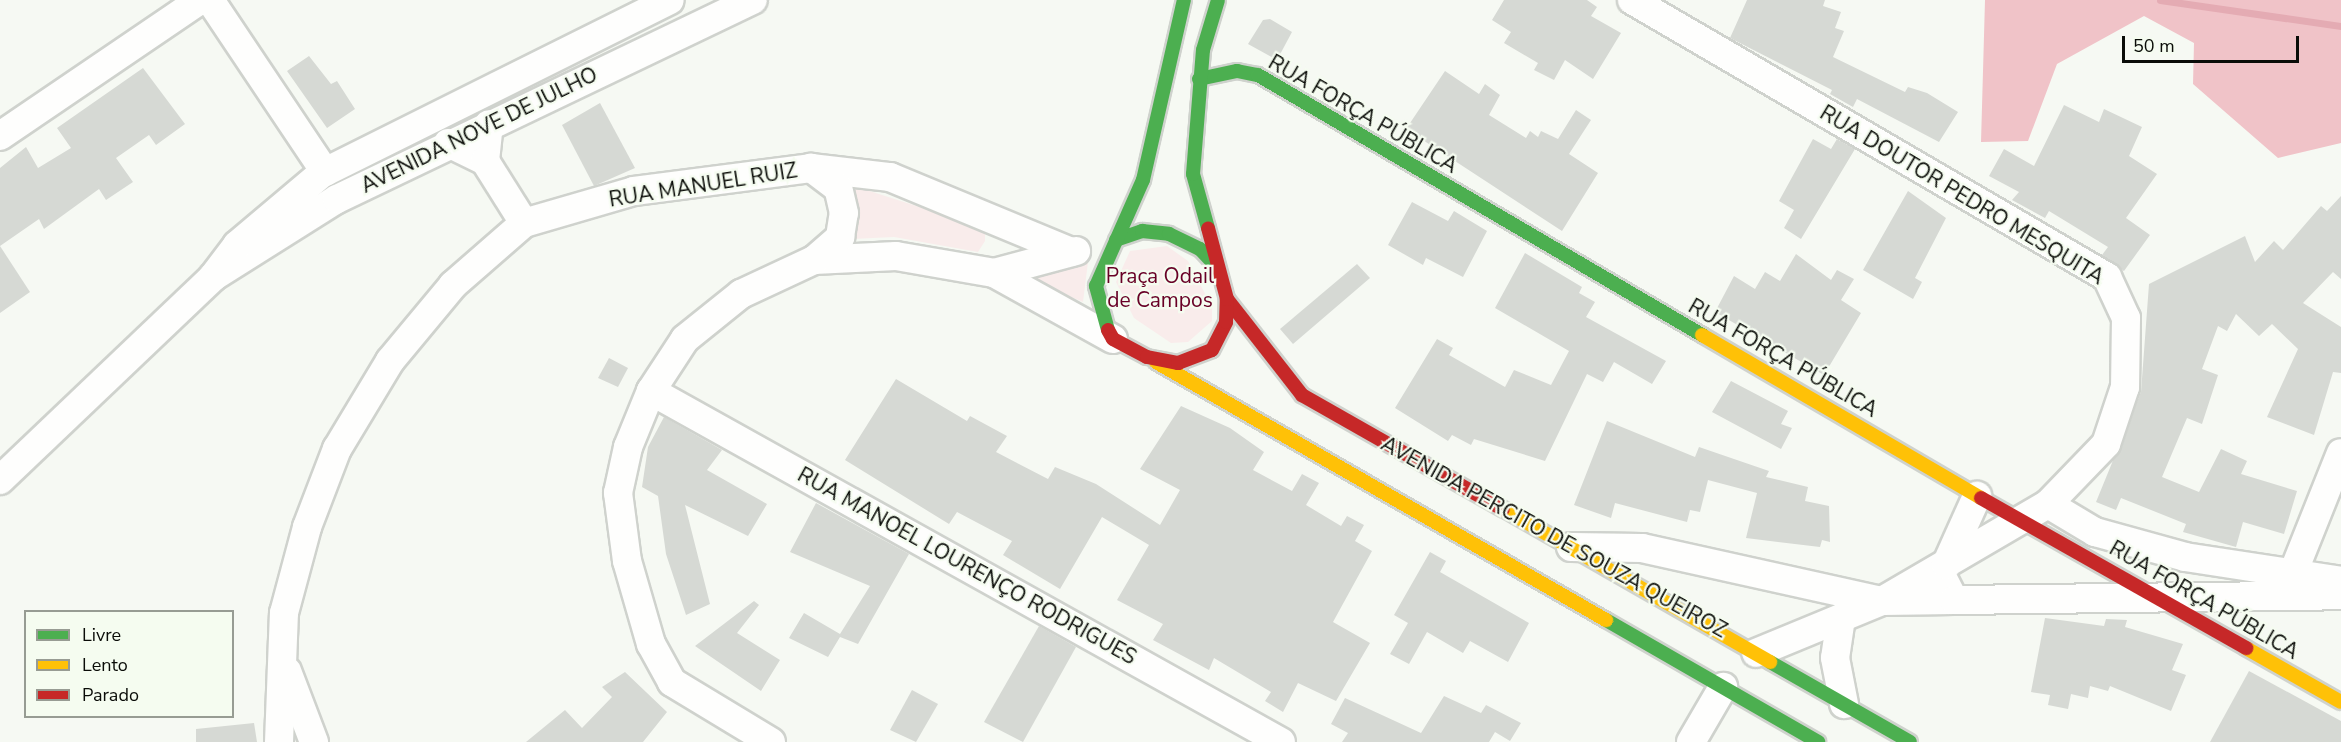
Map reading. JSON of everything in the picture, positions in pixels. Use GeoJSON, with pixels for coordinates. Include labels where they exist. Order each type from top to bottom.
{"type":"FeatureCollection","features":[{"type":"Feature","properties":{"kind":"main road"},"geometry":{"type":"LineString","coordinates":[[1184,0],[1143,180],[1096,286],[1102,320],[1113,339],[1147,357],[1178,363],[1204,356],[1222,336],[1227,299],[1215,265],[1193,174],[1199,79],[1218,0]]}},
{"type":"Feature","properties":{"kind":"main road","name":"RUA FORÇA PÚBLICA"},"geometry":{"type":"LineString","coordinates":[[1199,79],[1238,71],[1258,75],[1977,496],[2341,702]]}},
{"type":"Feature","properties":{"kind":"main road"},"geometry":{"type":"LineString","coordinates":[[1116,240],[1142,231],[1162,233],[1187,241],[1215,265]]}},
{"type":"Feature","properties":{"kind":"main road","name":"AVENIDA PERCITO DE SOUZA QUEIROZ"},"geometry":{"type":"LineString","coordinates":[[1227,299],[1302,394],[1910,742]]}},
{"type":"Feature","properties":{"kind":"main road","name":"AVENIDA PERCITO DE SOUZA QUEIROZ"},"geometry":{"type":"LineString","coordinates":[[1147,357],[1818,742]]}},
{"type":"Feature","properties":{"kind":"street"},"geometry":{"type":"LineString","coordinates":[[0,136],[200,0]]}},
{"type":"Feature","properties":{"kind":"street"},"geometry":{"type":"LineString","coordinates":[[210,0],[322,174],[315,184],[321,198],[337,199]]}},
{"type":"Feature","properties":{"kind":"street","name":"AVENIDA NOVE DE JULHO"},"geometry":{"type":"LineString","coordinates":[[0,480],[213,277],[237,245],[322,174],[670,0]]}},
{"type":"Feature","properties":{"kind":"street","name":"AVENIDA NOVE DE JULHO"},"geometry":{"type":"LineString","coordinates":[[213,277],[337,199],[448,142],[753,0]]}},
{"type":"Feature","properties":{"kind":"street","name":"RUA DOUTOR PEDRO MESQUITA"},"geometry":{"type":"LineString","coordinates":[[1632,0],[2107,277],[2126,318],[2125,387],[2106,444],[2048,504],[1882,601],[1756,652]]}},
{"type":"Feature","properties":{"kind":"street"},"geometry":{"type":"LineString","coordinates":[[485,161],[489,124]]}},
{"type":"Feature","properties":{"kind":"street"},"geometry":{"type":"LineString","coordinates":[[448,142],[485,161],[524,223]]}},
{"type":"Feature","properties":{"kind":"street"},"geometry":{"type":"LineString","coordinates":[[771,742],[672,682],[651,644],[627,561],[618,493],[628,447],[651,391],[685,339],[741,294],[814,260],[840,237],[844,213],[837,188],[811,168]]}},
{"type":"Feature","properties":{"kind":"street","name":"RUA MANUEL RUIZ"},"geometry":{"type":"LineString","coordinates":[[279,742],[280,643],[307,527],[336,449],[390,361],[453,285],[524,223],[634,191],[811,168],[890,177],[1071,252]]}},
{"type":"Feature","properties":{"kind":"street"},"geometry":{"type":"LineString","coordinates":[[994,273],[1116,240]]}},
{"type":"Feature","properties":{"kind":"street"},"geometry":{"type":"LineString","coordinates":[[814,260],[896,256],[994,273],[1113,339]]}},
{"type":"Feature","properties":{"kind":"street","name":"RUA MANOEL LOURENÇO RODRIGUES"},"geometry":{"type":"LineString","coordinates":[[651,391],[1281,742]]}},
{"type":"Feature","properties":{"kind":"street"},"geometry":{"type":"LineString","coordinates":[[2290,585],[2341,453]]}},
{"type":"Feature","properties":{"kind":"street"},"geometry":{"type":"LineString","coordinates":[[1954,600],[1942,568],[1977,496]]}},
{"type":"Feature","properties":{"kind":"street"},"geometry":{"type":"LineString","coordinates":[[2048,504],[2095,532],[2290,585],[2341,595]]}},
{"type":"Feature","properties":{"kind":"street"},"geometry":{"type":"LineString","coordinates":[[1569,547],[1642,548],[1882,601],[2163,601],[2341,581]]}},
{"type":"Feature","properties":{"kind":"street"},"geometry":{"type":"LineString","coordinates":[[1841,618],[1835,658],[1844,704]]}},
{"type":"Feature","properties":{"kind":"street"},"geometry":{"type":"LineString","coordinates":[[280,643],[295,698],[314,742]]}},
{"type":"Feature","properties":{"kind":"street"},"geometry":{"type":"LineString","coordinates":[[1690,742],[1723,687]]}},
{"type":"Feature","properties":{"kind":"green space"},"geometry":{"type":"Polygon","coordinates":[[[854,186],[985,228],[985,241],[978,252],[894,237],[852,239],[854,186]]]}},
{"type":"Feature","properties":{"kind":"green space","name":"Praça Odail de Campos"},"geometry":{"type":"Polygon","coordinates":[[[1167,246],[1188,261],[1212,307],[1212,321],[1188,342],[1171,343],[1134,318],[1116,282],[1130,251],[1167,246]]]}},
{"type":"Feature","properties":{"kind":"green space"},"geometry":{"type":"Polygon","coordinates":[[[1089,254],[1083,302],[1029,279],[1032,273],[1089,254]]]}},
{"type":"Feature","properties":{"kind":"shaded area"},"geometry":{"type":"Polygon","coordinates":[[[1985,0],[2341,0],[2341,143],[2278,158],[2193,84],[2194,43],[2144,16],[2057,64],[2028,141],[1981,142],[1985,0]]]}},
{"type":"Feature","properties":{"kind":"building"},"geometry":{"type":"Polygon","coordinates":[[[1504,0],[1587,0],[1597,7],[1591,16],[1621,33],[1593,79],[1565,60],[1554,80],[1534,70],[1538,63],[1504,43],[1511,32],[1492,20],[1504,0]]]}},
{"type":"Feature","properties":{"kind":"building"},"geometry":{"type":"Polygon","coordinates":[[[1747,0],[1825,0],[1823,6],[1841,12],[1835,28],[1844,31],[1833,57],[1905,92],[1908,87],[1927,93],[1958,112],[1939,142],[1857,99],[1853,107],[1830,94],[1832,90],[1730,38],[1747,0]]]}},
{"type":"Feature","properties":{"kind":"building"},"geometry":{"type":"Polygon","coordinates":[[[1270,19],[1292,32],[1277,60],[1248,44],[1263,20],[1270,19]]]}},
{"type":"Feature","properties":{"kind":"building"},"geometry":{"type":"Polygon","coordinates":[[[309,56],[331,84],[337,81],[355,109],[327,128],[287,71],[309,56]]]}},
{"type":"Feature","properties":{"kind":"building"},"geometry":{"type":"Polygon","coordinates":[[[143,68],[185,124],[156,145],[149,135],[116,158],[133,182],[106,200],[99,189],[44,229],[39,219],[0,246],[0,168],[26,147],[38,168],[71,148],[57,128],[143,68]]]}},
{"type":"Feature","properties":{"kind":"building"},"geometry":{"type":"Polygon","coordinates":[[[1445,71],[1479,94],[1485,84],[1500,95],[1489,115],[1526,138],[1530,131],[1538,137],[1541,131],[1558,139],[1576,110],[1591,120],[1569,154],[1598,173],[1562,231],[1406,129],[1445,71]]]}},
{"type":"Feature","properties":{"kind":"building"},"geometry":{"type":"Polygon","coordinates":[[[600,103],[635,168],[594,186],[562,125],[600,103]]]}},
{"type":"Feature","properties":{"kind":"building"},"geometry":{"type":"Polygon","coordinates":[[[2064,105],[2099,122],[2104,109],[2142,127],[2129,156],[2157,174],[2126,218],[2150,235],[2124,271],[2102,255],[2108,247],[2049,211],[2045,218],[2012,200],[2019,192],[1989,176],[2004,149],[2034,166],[2064,105]]]}},
{"type":"Feature","properties":{"kind":"building"},"geometry":{"type":"Polygon","coordinates":[[[1813,139],[1831,149],[1837,139],[1855,149],[1801,239],[1784,228],[1794,210],[1779,201],[1813,139]]]}},
{"type":"Feature","properties":{"kind":"building"},"geometry":{"type":"Polygon","coordinates":[[[1908,191],[1946,218],[1915,278],[1922,282],[1913,299],[1863,270],[1908,191]]]}},
{"type":"Feature","properties":{"kind":"building"},"geometry":{"type":"Polygon","coordinates":[[[2341,196],[2341,279],[2333,272],[2303,303],[2341,327],[2341,373],[2333,372],[2314,435],[2267,417],[2298,349],[2272,324],[2259,336],[2236,314],[2227,331],[2218,326],[2202,369],[2218,375],[2202,424],[2187,418],[2162,477],[2199,492],[2221,449],[2247,461],[2241,474],[2297,491],[2284,534],[2243,522],[2236,547],[2183,532],[2186,524],[2121,498],[2116,510],[2096,502],[2141,392],[2149,284],[2245,236],[2255,262],[2274,241],[2283,250],[2321,206],[2327,211],[2341,196]]]}},
{"type":"Feature","properties":{"kind":"building"},"geometry":{"type":"Polygon","coordinates":[[[1412,202],[1448,221],[1454,211],[1487,231],[1463,277],[1426,258],[1423,265],[1388,245],[1412,202]]]}},
{"type":"Feature","properties":{"kind":"building"},"geometry":{"type":"Polygon","coordinates":[[[0,246],[30,292],[0,313],[0,246]]]}},
{"type":"Feature","properties":{"kind":"building"},"geometry":{"type":"Polygon","coordinates":[[[1525,253],[1582,287],[1579,293],[1595,302],[1586,317],[1666,361],[1652,384],[1614,362],[1603,382],[1587,374],[1545,461],[1474,439],[1471,445],[1452,435],[1448,441],[1395,408],[1437,339],[1453,348],[1449,355],[1505,387],[1514,370],[1551,385],[1569,351],[1495,308],[1525,253]]]}},
{"type":"Feature","properties":{"kind":"building"},"geometry":{"type":"Polygon","coordinates":[[[1796,254],[1831,280],[1837,270],[1854,279],[1841,300],[1861,313],[1824,375],[1715,312],[1734,276],[1755,289],[1765,272],[1780,281],[1796,254]]]}},
{"type":"Feature","properties":{"kind":"building"},"geometry":{"type":"Polygon","coordinates":[[[1357,264],[1370,278],[1293,344],[1280,329],[1357,264]]]}},
{"type":"Feature","properties":{"kind":"building"},"geometry":{"type":"Polygon","coordinates":[[[609,358],[628,368],[618,387],[598,378],[609,358]]]}},
{"type":"Feature","properties":{"kind":"building"},"geometry":{"type":"Polygon","coordinates":[[[896,379],[967,421],[970,416],[1007,436],[996,452],[1048,479],[1055,467],[1096,484],[1160,525],[1180,490],[1140,469],[1181,406],[1230,428],[1264,452],[1253,470],[1292,491],[1302,474],[1319,483],[1306,505],[1341,526],[1347,516],[1364,525],[1355,541],[1372,551],[1333,622],[1370,643],[1336,701],[1298,683],[1283,712],[1265,701],[1271,692],[1214,658],[1209,670],[1153,640],[1163,624],[1117,600],[1149,545],[1102,517],[1060,589],[1003,555],[1012,541],[957,512],[949,524],[845,460],[896,379]]]}},
{"type":"Feature","properties":{"kind":"building"},"geometry":{"type":"Polygon","coordinates":[[[1731,381],[1788,411],[1781,424],[1792,428],[1781,449],[1712,412],[1731,381]]]}},
{"type":"Feature","properties":{"kind":"building"},"geometry":{"type":"Polygon","coordinates":[[[664,417],[722,450],[707,470],[767,504],[748,536],[685,505],[710,604],[686,615],[666,554],[658,496],[642,487],[648,447],[664,417]]]}},
{"type":"Feature","properties":{"kind":"building"},"geometry":{"type":"Polygon","coordinates":[[[1607,421],[1695,457],[1699,447],[1769,471],[1766,477],[1808,487],[1805,501],[1829,506],[1830,542],[1822,540],[1820,547],[1746,538],[1757,493],[1708,480],[1700,512],[1690,510],[1687,522],[1615,503],[1611,518],[1574,505],[1607,421]]]}},
{"type":"Feature","properties":{"kind":"building"},"geometry":{"type":"Polygon","coordinates":[[[816,503],[909,554],[858,644],[840,637],[828,657],[789,638],[804,613],[840,634],[870,586],[790,552],[816,503]]]}},
{"type":"Feature","properties":{"kind":"building"},"geometry":{"type":"Polygon","coordinates":[[[1430,552],[1446,561],[1440,572],[1529,623],[1508,662],[1470,641],[1463,653],[1427,632],[1409,664],[1390,654],[1408,623],[1394,615],[1430,552]]]}},
{"type":"Feature","properties":{"kind":"building"},"geometry":{"type":"Polygon","coordinates":[[[754,601],[759,605],[737,633],[780,660],[761,691],[695,646],[754,601]]]}},
{"type":"Feature","properties":{"kind":"building"},"geometry":{"type":"Polygon","coordinates":[[[2045,618],[2104,626],[2106,619],[2127,620],[2125,627],[2183,644],[2172,670],[2186,675],[2171,711],[2110,686],[2108,691],[2090,686],[2088,698],[2071,694],[2068,709],[2048,705],[2050,695],[2031,692],[2045,618]]]}},
{"type":"Feature","properties":{"kind":"building"},"geometry":{"type":"Polygon","coordinates":[[[1039,626],[1076,647],[1023,742],[984,722],[1039,626]]]}},
{"type":"Feature","properties":{"kind":"building"},"geometry":{"type":"Polygon","coordinates":[[[2249,671],[2341,721],[2341,742],[2210,742],[2249,671]]]}},
{"type":"Feature","properties":{"kind":"building"},"geometry":{"type":"Polygon","coordinates":[[[625,672],[667,712],[643,742],[526,742],[565,710],[582,728],[612,697],[602,687],[625,672]]]}},
{"type":"Feature","properties":{"kind":"building"},"geometry":{"type":"Polygon","coordinates":[[[912,690],[938,704],[916,742],[890,730],[912,690]]]}},
{"type":"Feature","properties":{"kind":"building"},"geometry":{"type":"Polygon","coordinates":[[[1444,696],[1481,713],[1486,705],[1521,723],[1510,741],[1495,732],[1489,742],[1342,742],[1348,733],[1331,724],[1345,698],[1421,733],[1444,696]]]}},
{"type":"Feature","properties":{"kind":"building"},"geometry":{"type":"Polygon","coordinates":[[[254,723],[257,742],[196,742],[196,729],[254,723]]]}},
{"type":"Feature","properties":{"kind":"waterway"},"geometry":{"type":"LineString","coordinates":[[2160,0],[2341,26]]}},
{"type":"Feature","properties":{"kind":"traffic: fast"},"geometry":{"type":"LineString","coordinates":[[1108,330],[1096,286],[1143,180],[1184,0]]}},
{"type":"Feature","properties":{"kind":"traffic: fast"},"geometry":{"type":"LineString","coordinates":[[1208,228],[1193,174],[1203,50],[1218,0]]}},
{"type":"Feature","properties":{"kind":"traffic: fast"},"geometry":{"type":"LineString","coordinates":[[1199,79],[1237,71],[1258,75],[1702,335]]}},
{"type":"Feature","properties":{"kind":"traffic: fast"},"geometry":{"type":"LineString","coordinates":[[1116,240],[1142,231],[1169,234],[1200,249],[1215,265]]}},
{"type":"Feature","properties":{"kind":"traffic: fast"},"geometry":{"type":"LineString","coordinates":[[1606,620],[1818,742]]}},
{"type":"Feature","properties":{"kind":"traffic: fast"},"geometry":{"type":"LineString","coordinates":[[1770,662],[1910,742]]}},
{"type":"Feature","properties":{"kind":"traffic: slow"},"geometry":{"type":"LineString","coordinates":[[1702,335],[1981,498]]}},
{"type":"Feature","properties":{"kind":"traffic: slow"},"geometry":{"type":"LineString","coordinates":[[1156,362],[1606,620]]}},
{"type":"Feature","properties":{"kind":"traffic: slow"},"geometry":{"type":"LineString","coordinates":[[1503,509],[1770,662]]}},
{"type":"Feature","properties":{"kind":"traffic: slow"},"geometry":{"type":"LineString","coordinates":[[2246,648],[2341,702]]}},
{"type":"Feature","properties":{"kind":"traffic: jam"},"geometry":{"type":"LineString","coordinates":[[1108,330],[1113,339],[1147,357],[1178,363],[1212,350],[1226,322],[1227,299],[1208,228]]}},
{"type":"Feature","properties":{"kind":"traffic: jam"},"geometry":{"type":"LineString","coordinates":[[1227,299],[1302,395],[1503,509]]}},
{"type":"Feature","properties":{"kind":"traffic: jam"},"geometry":{"type":"LineString","coordinates":[[1981,498],[2246,648]]}}]}
